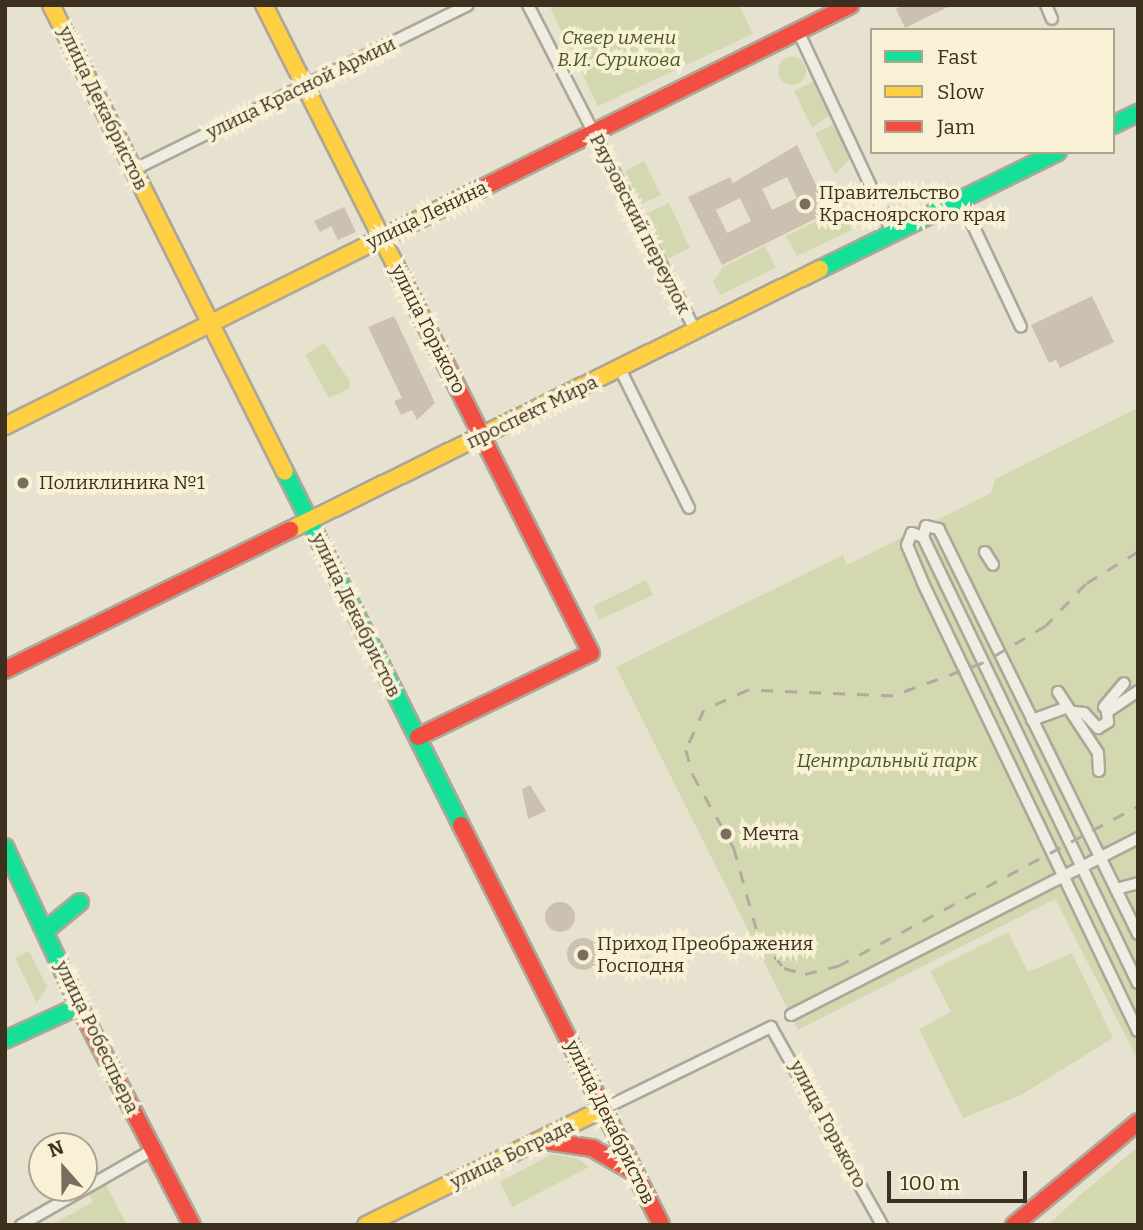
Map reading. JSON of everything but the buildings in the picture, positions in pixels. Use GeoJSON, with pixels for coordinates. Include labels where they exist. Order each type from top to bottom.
{"type":"FeatureCollection","features":[{"type":"Feature","properties":{"kind":"main road","name":"улица Декабристов"},"geometry":{"type":"LineString","coordinates":[[51,5],[661,1225]]}},
{"type":"Feature","properties":{"kind":"main road","name":"улица Горького"},"geometry":{"type":"LineString","coordinates":[[264,5],[591,653],[418,737]]}},
{"type":"Feature","properties":{"kind":"main road","name":"улица Ленина"},"geometry":{"type":"LineString","coordinates":[[5,426],[850,5]]}},
{"type":"Feature","properties":{"kind":"main road"},"geometry":{"type":"LineString","coordinates":[[1115,124],[1138,113]]}},
{"type":"Feature","properties":{"kind":"main road","name":"проспект Мира"},"geometry":{"type":"LineString","coordinates":[[5,670],[1054,154]]}},
{"type":"Feature","properties":{"kind":"main road","name":"улица Робеспьера"},"geometry":{"type":"LineString","coordinates":[[5,847],[46,930],[79,1006],[192,1225]]}},
{"type":"Feature","properties":{"kind":"main road"},"geometry":{"type":"LineString","coordinates":[[46,930],[80,902]]}},
{"type":"Feature","properties":{"kind":"main road"},"geometry":{"type":"LineString","coordinates":[[5,1040],[79,1006]]}},
{"type":"Feature","properties":{"kind":"main road","name":"улица Бограда"},"geometry":{"type":"LineString","coordinates":[[366,1225],[603,1109]]}},
{"type":"Feature","properties":{"kind":"main road"},"geometry":{"type":"LineString","coordinates":[[1014,1225],[1138,1122]]}},
{"type":"Feature","properties":{"kind":"main road"},"geometry":{"type":"LineString","coordinates":[[538,1142],[570,1141],[616,1156],[637,1177]]}},
{"type":"Feature","properties":{"kind":"street","name":"улица Красной Армии"},"geometry":{"type":"LineString","coordinates":[[133,170],[468,5]]}},
{"type":"Feature","properties":{"kind":"street","name":"Ряузовский переулок"},"geometry":{"type":"LineString","coordinates":[[528,5],[696,331]]}},
{"type":"Feature","properties":{"kind":"street"},"geometry":{"type":"LineString","coordinates":[[1046,5],[1052,19]]}},
{"type":"Feature","properties":{"kind":"street"},"geometry":{"type":"LineString","coordinates":[[798,31],[893,234]]}},
{"type":"Feature","properties":{"kind":"street"},"geometry":{"type":"LineString","coordinates":[[961,200],[1021,327]]}},
{"type":"Feature","properties":{"kind":"street"},"geometry":{"type":"LineString","coordinates":[[620,369],[689,508]]}},
{"type":"Feature","properties":{"kind":"street"},"geometry":{"type":"LineString","coordinates":[[1138,934],[939,529],[926,526],[923,537],[1138,983]]}},
{"type":"Feature","properties":{"kind":"street"},"geometry":{"type":"LineString","coordinates":[[923,537],[912,533],[907,545],[917,569],[1138,1031]]}},
{"type":"Feature","properties":{"kind":"street"},"geometry":{"type":"LineString","coordinates":[[985,552],[993,565]]}},
{"type":"Feature","properties":{"kind":"street"},"geometry":{"type":"LineString","coordinates":[[1032,720],[1076,710],[1105,710],[1133,694],[1121,686],[1105,710],[1108,722],[1098,728]]}},
{"type":"Feature","properties":{"kind":"street"},"geometry":{"type":"LineString","coordinates":[[1058,692],[1098,728]]}},
{"type":"Feature","properties":{"kind":"street"},"geometry":{"type":"LineString","coordinates":[[1076,710],[1098,753]]}},
{"type":"Feature","properties":{"kind":"street"},"geometry":{"type":"LineString","coordinates":[[1098,728],[1099,771]]}},
{"type":"Feature","properties":{"kind":"street"},"geometry":{"type":"LineString","coordinates":[[791,1015],[1064,873],[1138,838]]}},
{"type":"Feature","properties":{"kind":"street"},"geometry":{"type":"LineString","coordinates":[[1116,889],[1138,883]]}},
{"type":"Feature","properties":{"kind":"street","name":"улица Бограда"},"geometry":{"type":"LineString","coordinates":[[603,1109],[771,1027]]}},
{"type":"Feature","properties":{"kind":"street","name":"улица Горького"},"geometry":{"type":"LineString","coordinates":[[771,1027],[882,1225]]}},
{"type":"Feature","properties":{"kind":"street"},"geometry":{"type":"LineString","coordinates":[[21,1225],[153,1149]]}},
{"type":"Feature","properties":{"kind":"green space","name":"Сквер имени В.И. Сурикова"},"geometry":{"type":"Polygon","coordinates":[[[549,5],[739,5],[753,34],[598,106],[549,5]]]}},
{"type":"Feature","properties":{"kind":"green space"},"geometry":{"type":"Polygon","coordinates":[[[792,57],[802,61],[806,71],[802,81],[792,85],[782,81],[778,71],[782,61],[792,57]]]}},
{"type":"Feature","properties":{"kind":"green space"},"geometry":{"type":"Polygon","coordinates":[[[815,81],[831,114],[812,128],[794,91],[815,81]]]}},
{"type":"Feature","properties":{"kind":"green space"},"geometry":{"type":"Polygon","coordinates":[[[835,124],[851,158],[835,174],[815,133],[835,124]]]}},
{"type":"Feature","properties":{"kind":"green space"},"geometry":{"type":"Polygon","coordinates":[[[644,161],[661,195],[641,204],[625,171],[644,161]]]}},
{"type":"Feature","properties":{"kind":"green space"},"geometry":{"type":"Polygon","coordinates":[[[669,203],[690,248],[667,259],[646,214],[669,203]]]}},
{"type":"Feature","properties":{"kind":"green space"},"geometry":{"type":"Polygon","coordinates":[[[841,209],[852,230],[797,256],[786,236],[841,209]]]}},
{"type":"Feature","properties":{"kind":"green space"},"geometry":{"type":"Polygon","coordinates":[[[765,246],[776,268],[720,295],[713,282],[723,267],[765,246]]]}},
{"type":"Feature","properties":{"kind":"green space"},"geometry":{"type":"Polygon","coordinates":[[[324,343],[350,382],[349,389],[329,398],[305,355],[324,343]]]}},
{"type":"Feature","properties":{"kind":"green space","name":"Центральный парк"},"geometry":{"type":"Polygon","coordinates":[[[1138,408],[1138,1060],[1055,899],[798,1030],[616,667],[843,555],[847,565],[991,493],[995,479],[1138,408]]]}},
{"type":"Feature","properties":{"kind":"green space"},"geometry":{"type":"Polygon","coordinates":[[[646,580],[653,595],[599,620],[593,606],[646,580]]]}},
{"type":"Feature","properties":{"kind":"green space"},"geometry":{"type":"Polygon","coordinates":[[[1008,932],[1028,972],[1072,953],[1113,1038],[1021,1095],[963,1118],[919,1029],[951,1012],[930,971],[1008,932]]]}},
{"type":"Feature","properties":{"kind":"green space"},"geometry":{"type":"Polygon","coordinates":[[[29,951],[47,987],[37,1003],[15,958],[29,951]]]}},
{"type":"Feature","properties":{"kind":"green space"},"geometry":{"type":"Polygon","coordinates":[[[1138,1147],[1138,1225],[1048,1225],[1081,1194],[1138,1147]]]}},
{"type":"Feature","properties":{"kind":"green space"},"geometry":{"type":"Polygon","coordinates":[[[552,1154],[577,1158],[589,1167],[512,1207],[500,1182],[552,1154]]]}},
{"type":"Feature","properties":{"kind":"green space"},"geometry":{"type":"Polygon","coordinates":[[[106,1185],[127,1225],[51,1225],[93,1202],[98,1202],[98,1189],[106,1185]]]}},
{"type":"Feature","properties":{"kind":"railway"},"geometry":{"type":"LineString","coordinates":[[1138,552],[1086,584],[1046,626],[983,663],[893,696],[748,690],[704,710],[686,750],[693,775],[734,848],[759,938],[784,968],[805,974],[838,966],[1138,806]]}},
{"type":"Feature","properties":{"kind":"traffic: fast"},"geometry":{"type":"LineString","coordinates":[[1115,124],[1138,113]]}},
{"type":"Feature","properties":{"kind":"traffic: fast"},"geometry":{"type":"LineString","coordinates":[[820,269],[1054,154]]}},
{"type":"Feature","properties":{"kind":"traffic: fast"},"geometry":{"type":"LineString","coordinates":[[285,472],[461,825]]}},
{"type":"Feature","properties":{"kind":"traffic: fast"},"geometry":{"type":"LineString","coordinates":[[5,847],[79,1006],[5,1040]]}},
{"type":"Feature","properties":{"kind":"traffic: fast"},"geometry":{"type":"LineString","coordinates":[[46,930],[80,902]]}},
{"type":"Feature","properties":{"kind":"traffic: slow"},"geometry":{"type":"LineString","coordinates":[[51,5],[285,472]]}},
{"type":"Feature","properties":{"kind":"traffic: slow"},"geometry":{"type":"LineString","coordinates":[[264,5],[445,363]]}},
{"type":"Feature","properties":{"kind":"traffic: slow"},"geometry":{"type":"LineString","coordinates":[[5,426],[476,191]]}},
{"type":"Feature","properties":{"kind":"traffic: slow"},"geometry":{"type":"LineString","coordinates":[[290,530],[820,269]]}},
{"type":"Feature","properties":{"kind":"traffic: slow"},"geometry":{"type":"LineString","coordinates":[[366,1225],[603,1109]]}},
{"type":"Feature","properties":{"kind":"traffic: jam"},"geometry":{"type":"LineString","coordinates":[[476,191],[850,5]]}},
{"type":"Feature","properties":{"kind":"traffic: jam"},"geometry":{"type":"LineString","coordinates":[[418,737],[591,653],[445,363]]}},
{"type":"Feature","properties":{"kind":"traffic: jam"},"geometry":{"type":"LineString","coordinates":[[5,670],[290,530]]}},
{"type":"Feature","properties":{"kind":"traffic: jam"},"geometry":{"type":"LineString","coordinates":[[461,825],[661,1225]]}},
{"type":"Feature","properties":{"kind":"traffic: jam"},"geometry":{"type":"LineString","coordinates":[[79,1006],[192,1225]]}},
{"type":"Feature","properties":{"kind":"traffic: jam"},"geometry":{"type":"LineString","coordinates":[[1014,1225],[1138,1122]]}},
{"type":"Feature","properties":{"kind":"traffic: jam"},"geometry":{"type":"LineString","coordinates":[[545,1141],[592,1148],[630,1170]]}},
{"type":"Feature","properties":{"kind":"place","name":"Правительство Красноярского края"},"geometry":{"type":"Point","coordinates":[805,204]}},
{"type":"Feature","properties":{"kind":"place","name":"Поликлиника №1"},"geometry":{"type":"Point","coordinates":[23,483]}},
{"type":"Feature","properties":{"kind":"place","name":"Мечта"},"geometry":{"type":"Point","coordinates":[726,834]}},
{"type":"Feature","properties":{"kind":"place","name":"Приход Преображения Господня"},"geometry":{"type":"Point","coordinates":[583,955]}}]}
